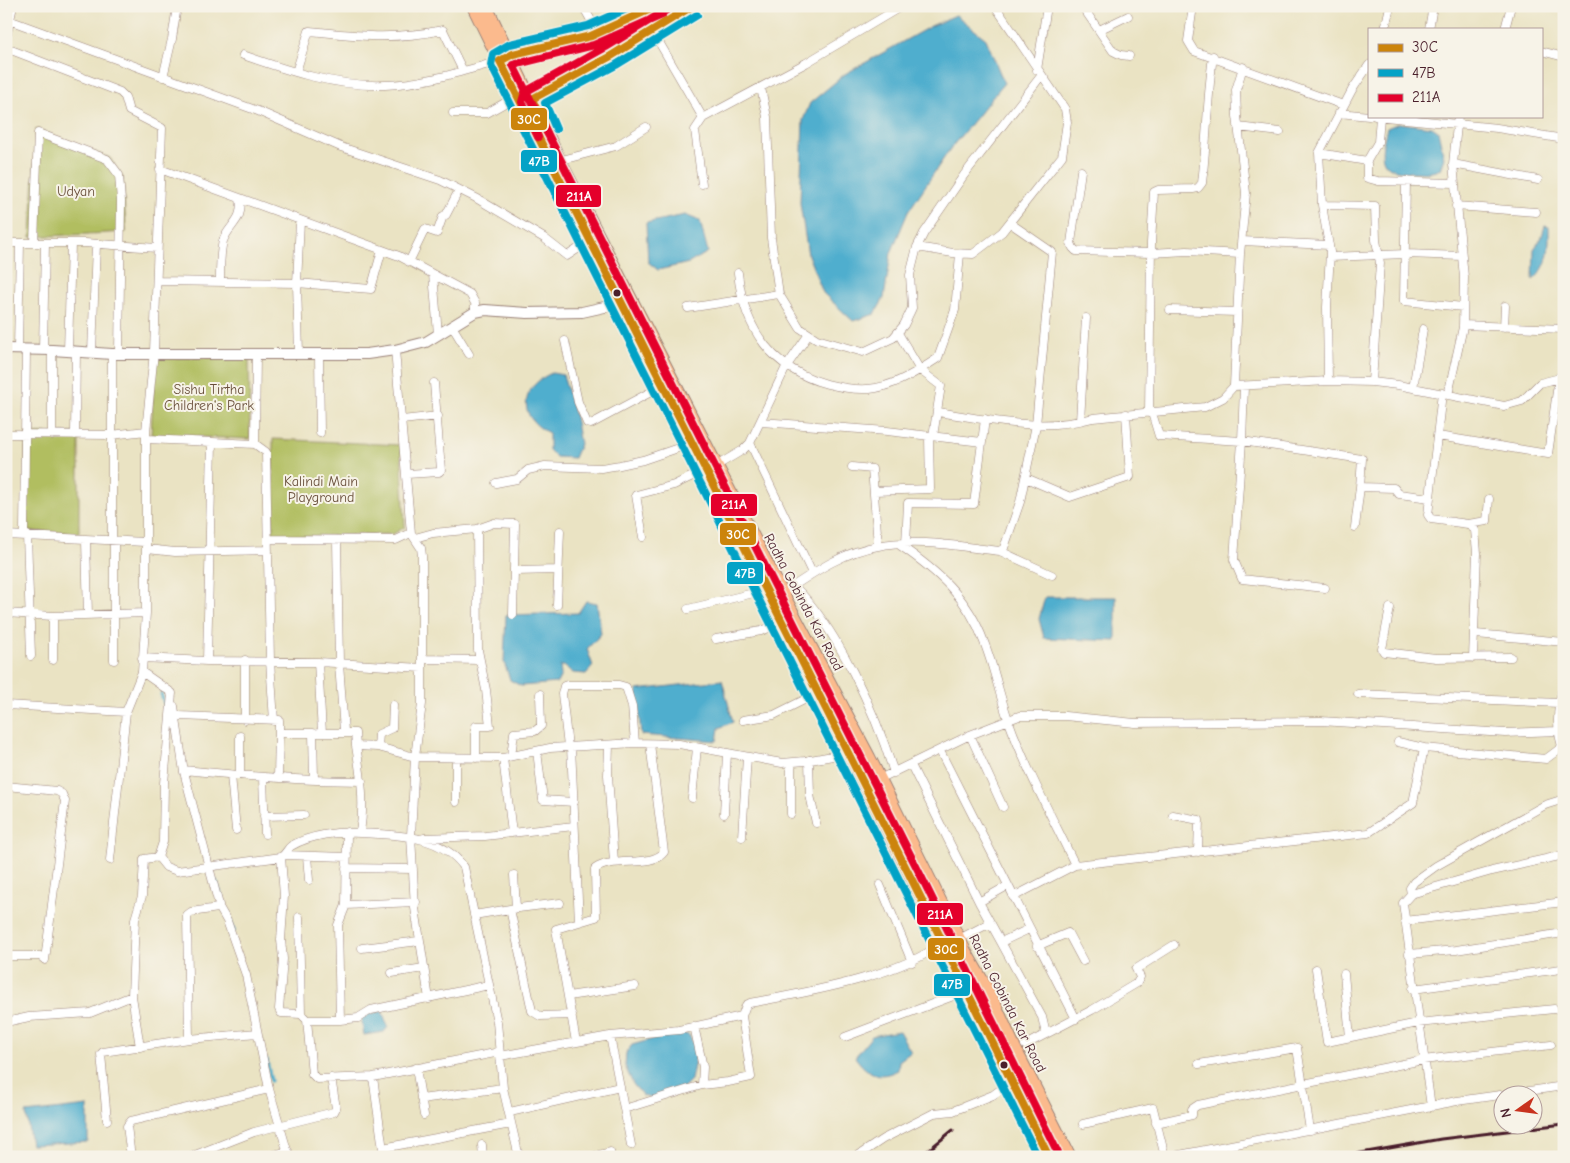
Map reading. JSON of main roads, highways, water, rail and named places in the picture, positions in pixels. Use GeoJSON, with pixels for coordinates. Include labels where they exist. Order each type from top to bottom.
{"type":"FeatureCollection","features":[{"type":"Feature","properties":{"kind":"main road"},"geometry":{"type":"LineString","coordinates":[[473,6],[505,58]]}},
{"type":"Feature","properties":{"kind":"main road"},"geometry":{"type":"LineString","coordinates":[[486,6],[505,58],[555,163],[588,242],[627,302],[662,386],[690,444],[710,468],[768,596],[952,956],[1049,1157]]}},
{"type":"Feature","properties":{"kind":"main road","name":"Radha Gobinda Kar Road"},"geometry":{"type":"LineString","coordinates":[[555,163],[710,468],[782,594],[880,779],[962,944],[990,994],[1015,1049],[1070,1157]]}},
{"type":"Feature","properties":{"kind":"main road"},"geometry":{"type":"LineString","coordinates":[[952,956],[962,944]]}},
{"type":"Feature","properties":{"kind":"water"},"geometry":{"type":"Polygon","coordinates":[[[956,15],[986,39],[1004,83],[950,149],[908,212],[891,253],[884,298],[875,314],[853,321],[823,293],[808,255],[800,203],[803,120],[810,103],[845,74],[931,26],[956,15]]]}},
{"type":"Feature","properties":{"kind":"water"},"geometry":{"type":"Polygon","coordinates":[[[1399,123],[1432,127],[1438,131],[1444,158],[1440,169],[1430,172],[1413,172],[1393,169],[1387,165],[1382,154],[1387,128],[1399,123]]]}},
{"type":"Feature","properties":{"kind":"water"},"geometry":{"type":"Polygon","coordinates":[[[685,215],[700,221],[708,252],[689,263],[658,270],[648,262],[646,223],[685,215]]]}},
{"type":"Feature","properties":{"kind":"water"},"geometry":{"type":"Polygon","coordinates":[[[1545,226],[1549,227],[1546,263],[1539,275],[1533,280],[1534,249],[1541,239],[1545,226]]]}},
{"type":"Feature","properties":{"kind":"water"},"geometry":{"type":"Polygon","coordinates":[[[552,373],[563,375],[575,417],[580,444],[574,458],[556,457],[549,450],[549,433],[531,419],[527,410],[526,402],[529,393],[542,379],[552,373]]]}},
{"type":"Feature","properties":{"kind":"water"},"geometry":{"type":"Polygon","coordinates":[[[1045,597],[1116,597],[1116,641],[1044,638],[1039,619],[1045,597]]]}},
{"type":"Feature","properties":{"kind":"water"},"geometry":{"type":"Polygon","coordinates":[[[586,601],[597,603],[601,634],[587,649],[593,666],[586,674],[573,673],[564,666],[560,666],[561,675],[557,683],[521,686],[510,680],[504,662],[506,615],[578,613],[586,601]]]}},
{"type":"Feature","properties":{"kind":"water"},"geometry":{"type":"Polygon","coordinates":[[[722,680],[733,722],[719,728],[717,741],[641,735],[637,690],[722,680]]]}},
{"type":"Feature","properties":{"kind":"water"},"geometry":{"type":"Polygon","coordinates":[[[382,1011],[388,1027],[384,1032],[364,1035],[361,1016],[382,1011]]]}},
{"type":"Feature","properties":{"kind":"water"},"geometry":{"type":"Polygon","coordinates":[[[899,1031],[911,1052],[899,1061],[898,1070],[885,1075],[874,1074],[864,1068],[855,1057],[872,1036],[899,1031]]]}},
{"type":"Feature","properties":{"kind":"water"},"geometry":{"type":"Polygon","coordinates":[[[678,1032],[689,1035],[697,1050],[691,1080],[682,1089],[651,1098],[643,1096],[633,1084],[625,1066],[626,1053],[632,1045],[678,1032]]]}},
{"type":"Feature","properties":{"kind":"water"},"geometry":{"type":"Polygon","coordinates":[[[88,1106],[88,1142],[31,1145],[26,1113],[88,1106]]]}},
{"type":"Feature","properties":{"kind":"waterway"},"geometry":{"type":"LineString","coordinates":[[161,694],[167,712]]}},
{"type":"Feature","properties":{"kind":"waterway"},"geometry":{"type":"LineString","coordinates":[[216,881],[234,931]]}},
{"type":"Feature","properties":{"kind":"waterway"},"geometry":{"type":"LineString","coordinates":[[267,1060],[271,1081]]}},
{"type":"Feature","properties":{"kind":"railway"},"geometry":{"type":"LineString","coordinates":[[1338,1157],[1441,1139],[1564,1124]]}},
{"type":"Feature","properties":{"kind":"railway"},"geometry":{"type":"LineString","coordinates":[[920,1157],[953,1130]]}},
{"type":"Feature","properties":{"kind":"park label","name":"Udyan"},"geometry":{"type":"Point","coordinates":[76,191]}},
{"type":"Feature","properties":{"kind":"park label","name":"Sishu Tirtha Children's Park"},"geometry":{"type":"Point","coordinates":[209,398]}},
{"type":"Feature","properties":{"kind":"park label","name":"Kalindi Main Playground"},"geometry":{"type":"Point","coordinates":[321,490]}}]}
